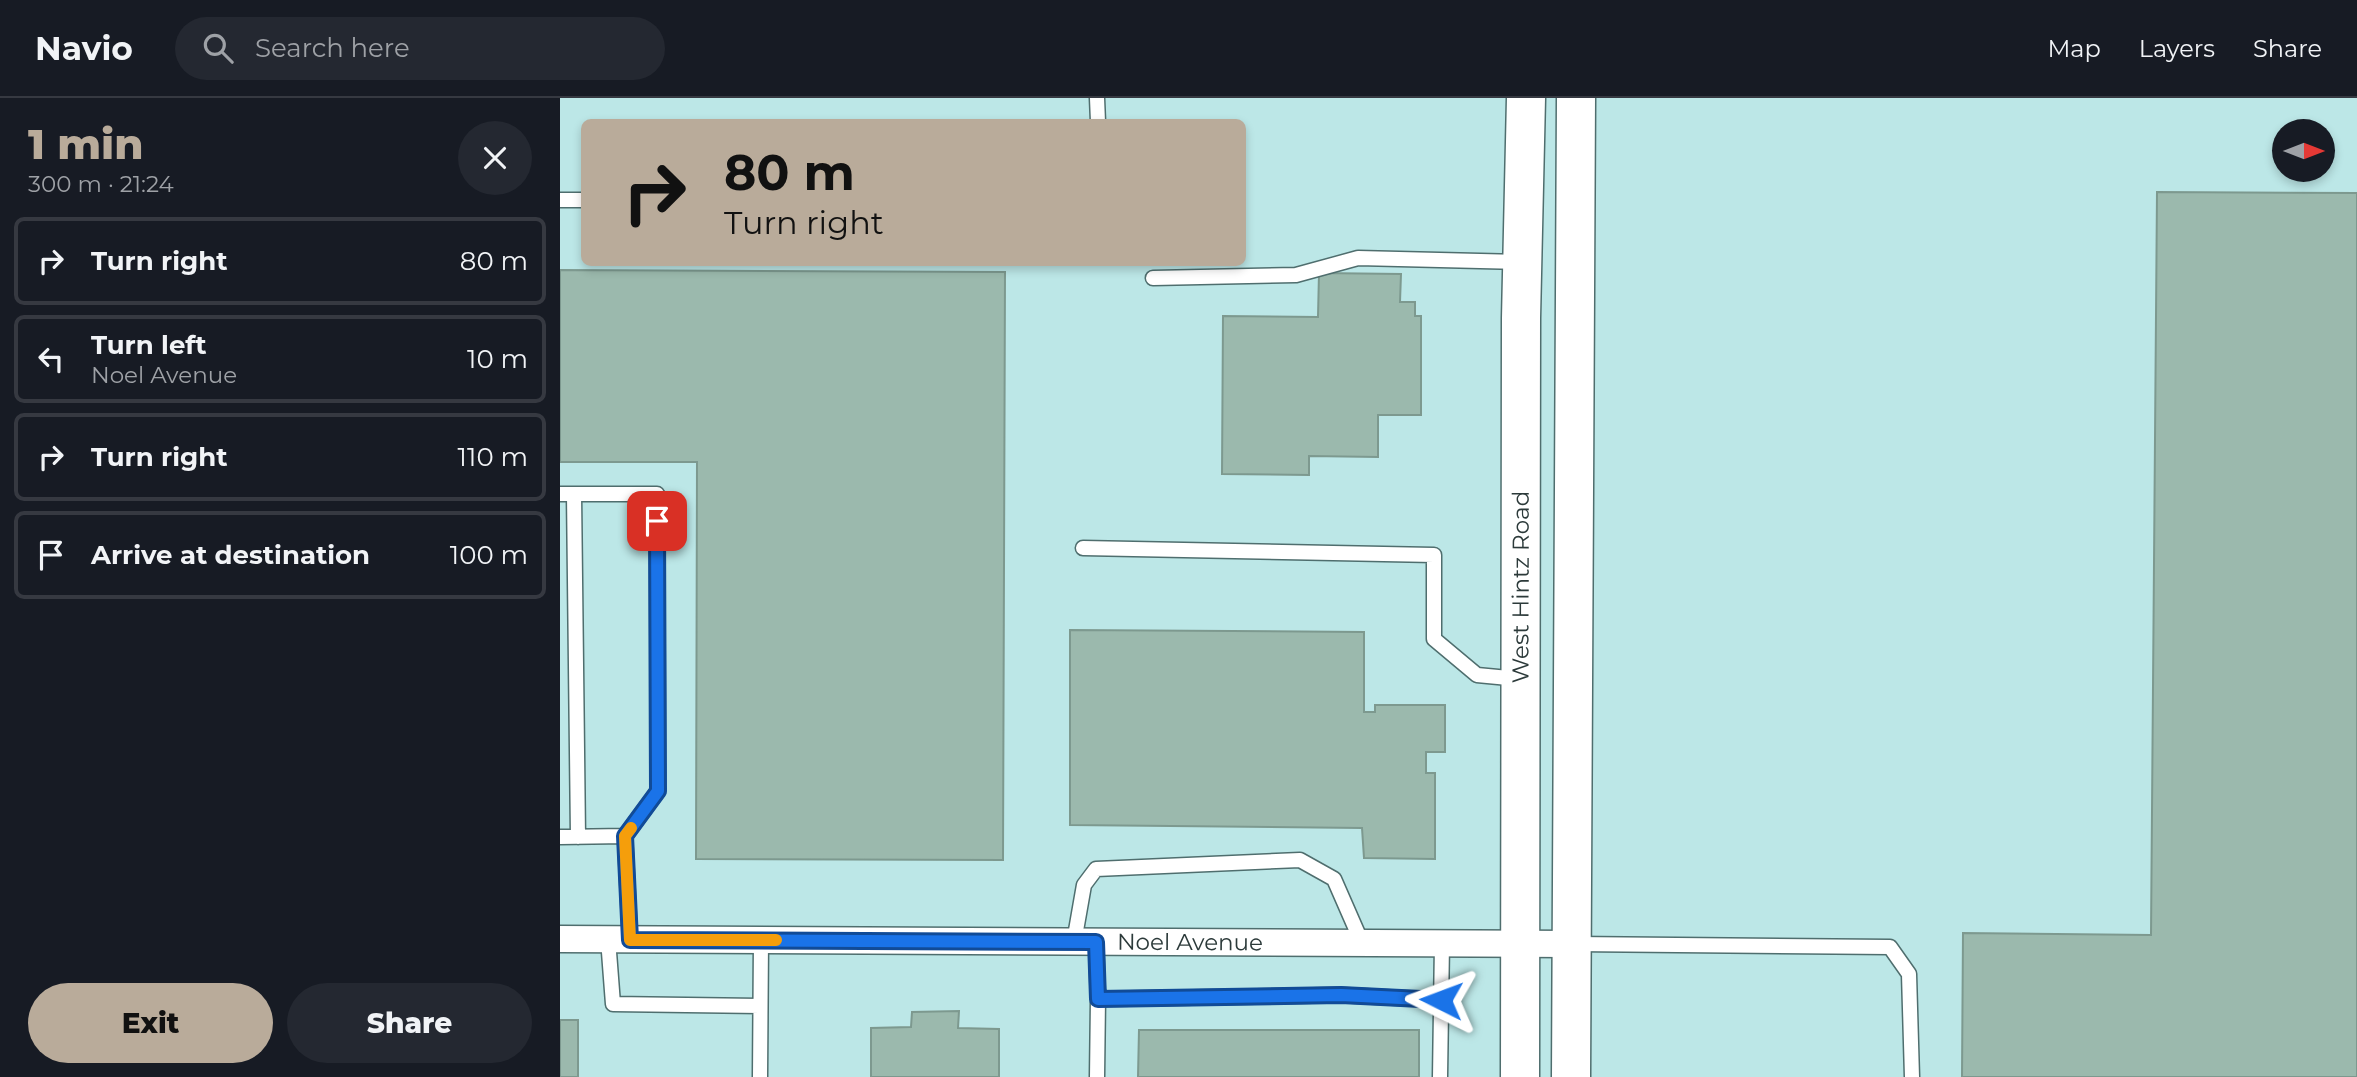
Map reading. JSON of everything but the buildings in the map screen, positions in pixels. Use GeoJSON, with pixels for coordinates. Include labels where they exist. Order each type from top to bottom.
{"type":"FeatureCollection","features":[{"type":"Feature","properties":{"kind":"main road","name":"West Hintz Road"},"geometry":{"type":"LineString","coordinates":[[1520,1077],[1522,262],[1526,98]]}},
{"type":"Feature","properties":{"kind":"main road"},"geometry":{"type":"LineString","coordinates":[[1571,1077],[1569,944],[1576,98]]}},
{"type":"Feature","properties":{"kind":"street","name":"Noel Avenue"},"geometry":{"type":"LineString","coordinates":[[560,939],[1569,944]]}},
{"type":"Feature","properties":{"kind":"lane"},"geometry":{"type":"LineString","coordinates":[[1097,98],[1098,119]]}},
{"type":"Feature","properties":{"kind":"lane"},"geometry":{"type":"LineString","coordinates":[[560,200],[581,200]]}},
{"type":"Feature","properties":{"kind":"lane"},"geometry":{"type":"LineString","coordinates":[[1153,278],[1296,275],[1358,258],[1522,262]]}},
{"type":"Feature","properties":{"kind":"lane"},"geometry":{"type":"LineString","coordinates":[[578,837],[567,494],[657,494],[658,791],[625,836],[613,1004],[760,1006]]}},
{"type":"Feature","properties":{"kind":"lane"},"geometry":{"type":"LineString","coordinates":[[1083,548],[1434,555],[1434,639],[1477,675],[1520,679]]}},
{"type":"Feature","properties":{"kind":"lane"},"geometry":{"type":"LineString","coordinates":[[560,837],[625,836]]}},
{"type":"Feature","properties":{"kind":"lane"},"geometry":{"type":"LineString","coordinates":[[1097,1077],[1098,999],[1085,942],[1084,885],[1096,869],[1300,860],[1334,879],[1362,943]]}},
{"type":"Feature","properties":{"kind":"lane"},"geometry":{"type":"LineString","coordinates":[[760,1077],[761,940]]}},
{"type":"Feature","properties":{"kind":"lane"},"geometry":{"type":"LineString","coordinates":[[1440,1077],[1442,943]]}},
{"type":"Feature","properties":{"kind":"lane"},"geometry":{"type":"LineString","coordinates":[[1569,944],[1889,947],[1909,974],[1912,1077]]}},
{"type":"Feature","properties":{"kind":"lane"},"geometry":{"type":"LineString","coordinates":[[1098,999],[1341,995],[1441,1000]]}},
{"type":"Feature","properties":{"kind":"shaded area"},"geometry":{"type":"Polygon","coordinates":[[[560,98],[2357,98],[2357,1077],[560,1077],[560,98]]]}},
{"type":"Feature","properties":{"kind":"slow traffic"},"geometry":{"type":"LineString","coordinates":[[631,828],[625,836],[630,940],[776,940]]}},
{"type":"Feature","properties":{"kind":"route"},"geometry":{"type":"LineString","coordinates":[[657,521],[658,791],[625,836],[630,940],[1096,942],[1098,999],[1341,995],[1441,1000]]}}]}
